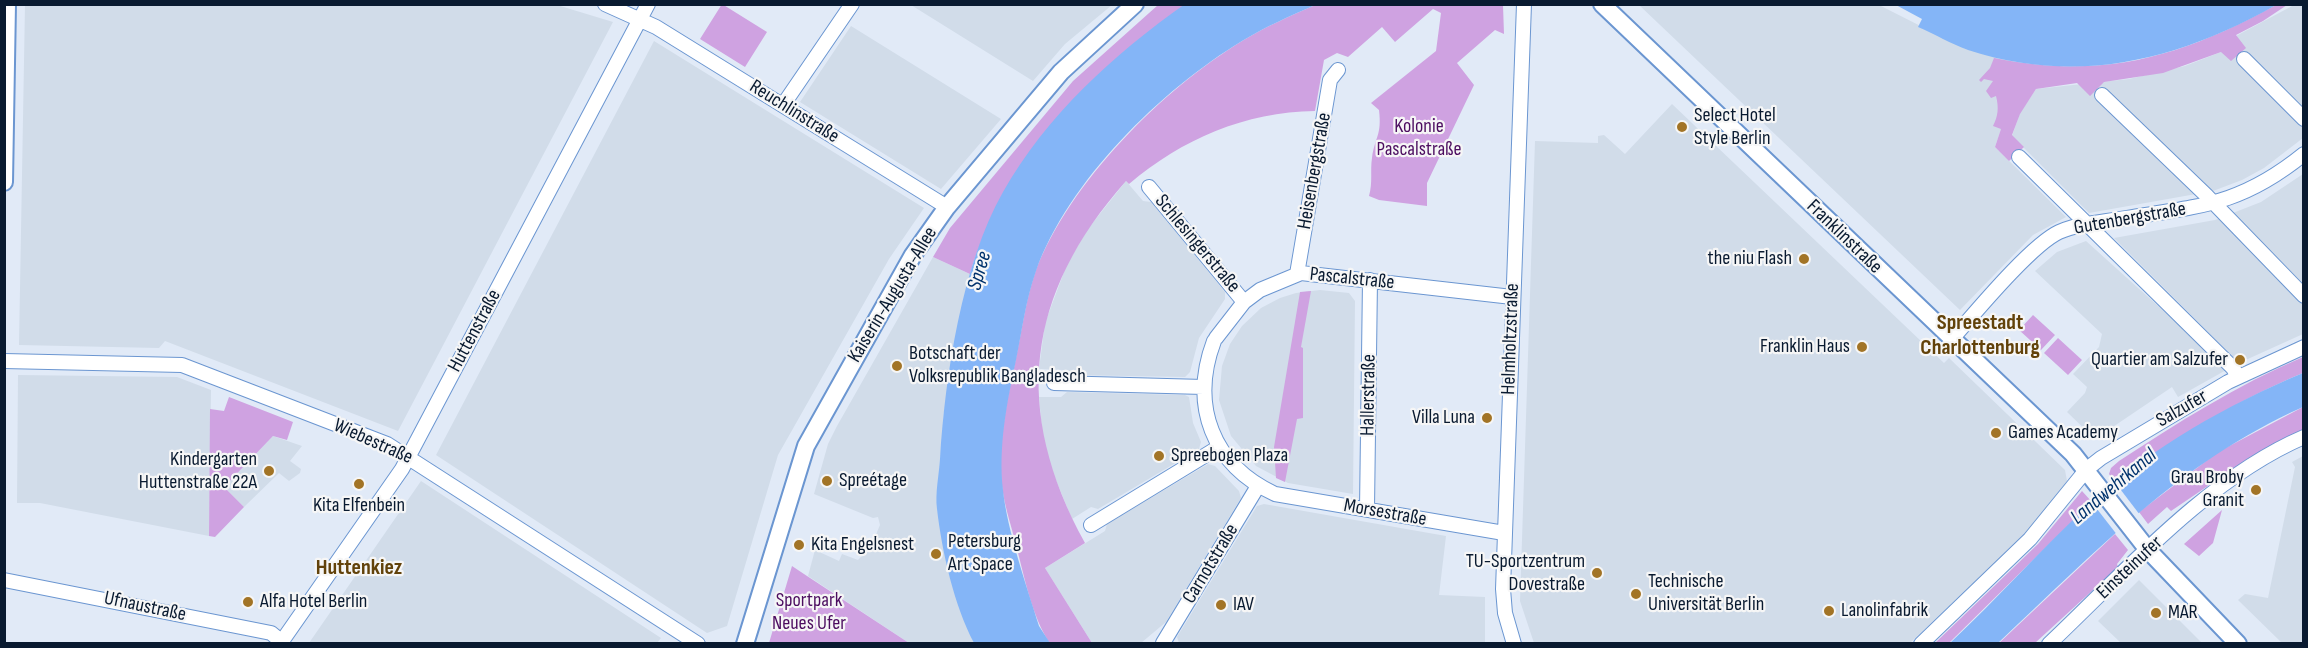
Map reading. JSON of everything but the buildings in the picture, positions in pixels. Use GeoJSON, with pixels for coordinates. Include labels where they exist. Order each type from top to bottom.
{"type":"FeatureCollection","features":[{"type":"Feature","properties":{"kind":"main road"},"geometry":{"type":"LineString","coordinates":[[4,182],[7,4]]}},
{"type":"Feature","properties":{"kind":"main road","name":"Kaiserin-Augusta-Allee"},"geometry":{"type":"LineString","coordinates":[[745,644],[806,446],[913,255],[947,207],[1061,72],[1135,4]]}},
{"type":"Feature","properties":{"kind":"main road","name":"Franklinstraße"},"geometry":{"type":"LineString","coordinates":[[1602,4],[2086,470],[2148,550],[2238,644]]}},
{"type":"Feature","properties":{"kind":"street","name":"Reuchlinstraße"},"geometry":{"type":"LineString","coordinates":[[605,4],[640,19],[947,207]]}},
{"type":"Feature","properties":{"kind":"street","name":"Huttenstraße"},"geometry":{"type":"LineString","coordinates":[[281,643],[409,456],[648,4]]}},
{"type":"Feature","properties":{"kind":"street"},"geometry":{"type":"LineString","coordinates":[[783,105],[852,4]]}},
{"type":"Feature","properties":{"kind":"street","name":"Helmholtzstraße"},"geometry":{"type":"LineString","coordinates":[[1514,4],[1521,34]]}},
{"type":"Feature","properties":{"kind":"street","name":"Helmholtzstraße"},"geometry":{"type":"LineString","coordinates":[[1514,644],[1504,606],[1504,533],[1521,34],[1524,4]]}},
{"type":"Feature","properties":{"kind":"street"},"geometry":{"type":"LineString","coordinates":[[2244,59],[2304,118]]}},
{"type":"Feature","properties":{"kind":"street","name":"Heisenbergstraße"},"geometry":{"type":"LineString","coordinates":[[1297,274],[1330,80],[1338,70]]}},
{"type":"Feature","properties":{"kind":"street"},"geometry":{"type":"LineString","coordinates":[[2102,95],[2304,296]]}},
{"type":"Feature","properties":{"kind":"street","name":"Gutenbergstraße"},"geometry":{"type":"LineString","coordinates":[[1952,339],[2035,250],[2060,232],[2087,225],[2214,204],[2263,184],[2304,154]]}},
{"type":"Feature","properties":{"kind":"street"},"geometry":{"type":"LineString","coordinates":[[2019,157],[2233,368],[2238,377]]}},
{"type":"Feature","properties":{"kind":"street","name":"Schlesingerstraße"},"geometry":{"type":"LineString","coordinates":[[1149,187],[1244,302]]}},
{"type":"Feature","properties":{"kind":"street","name":"Pascalstraße"},"geometry":{"type":"LineString","coordinates":[[1262,487],[1240,472],[1219,447],[1208,419],[1204,387],[1207,363],[1215,339],[1244,302],[1260,290],[1297,274],[1512,297]]}},
{"type":"Feature","properties":{"kind":"street","name":"Hallerstraße"},"geometry":{"type":"LineString","coordinates":[[1367,509],[1370,280]]}},
{"type":"Feature","properties":{"kind":"street","name":"Salzufer"},"geometry":{"type":"LineString","coordinates":[[1921,644],[2030,539],[2086,470],[2111,451],[2238,377],[2304,346]]}},
{"type":"Feature","properties":{"kind":"street","name":"Wiebestraße"},"geometry":{"type":"LineString","coordinates":[[4,361],[182,365],[395,447],[677,638],[698,644]]}},
{"type":"Feature","properties":{"kind":"street"},"geometry":{"type":"LineString","coordinates":[[1054,383],[1204,387]]}},
{"type":"Feature","properties":{"kind":"street","name":"Einsteinufer"},"geometry":{"type":"LineString","coordinates":[[2049,644],[2148,550],[2226,483],[2304,437]]}},
{"type":"Feature","properties":{"kind":"street"},"geometry":{"type":"LineString","coordinates":[[1091,525],[1219,447]]}},
{"type":"Feature","properties":{"kind":"street","name":"Morsestraße"},"geometry":{"type":"LineString","coordinates":[[1262,487],[1275,494],[1504,533]]}},
{"type":"Feature","properties":{"kind":"street","name":"Carnotstraße"},"geometry":{"type":"LineString","coordinates":[[1163,643],[1262,487]]}},
{"type":"Feature","properties":{"kind":"street","name":"Ufnaustraße"},"geometry":{"type":"LineString","coordinates":[[4,580],[271,633],[281,643]]}},
{"type":"Feature","properties":{"kind":"shaded area"},"geometry":{"type":"Polygon","coordinates":[[[25,5],[557,5],[613,22],[398,431],[165,341],[159,348],[19,345],[25,5]]]}},
{"type":"Feature","properties":{"kind":"shaded area"},"geometry":{"type":"Polygon","coordinates":[[[911,5],[1112,5],[1065,44],[1033,81],[911,5]]]}},
{"type":"Feature","properties":{"kind":"shaded area"},"geometry":{"type":"Polygon","coordinates":[[[1639,5],[1879,5],[1966,49],[2024,64],[1995,147],[2066,217],[2033,235],[1960,310],[1639,5]]]}},
{"type":"Feature","properties":{"kind":"shaded area"},"geometry":{"type":"Polygon","coordinates":[[[2294,5],[2303,5],[2303,138],[2264,168],[2242,180],[2213,191],[2089,213],[2012,136],[2020,113],[2036,89],[2129,79],[2185,66],[2221,52],[2236,36],[2294,5]]]}},
{"type":"Feature","properties":{"kind":"shaded area"},"geometry":{"type":"Polygon","coordinates":[[[851,26],[1001,119],[941,189],[800,102],[851,26]]]}},
{"type":"Feature","properties":{"kind":"shaded area"},"geometry":{"type":"Polygon","coordinates":[[[654,41],[924,208],[889,259],[778,455],[727,626],[707,633],[436,455],[654,41]]]}},
{"type":"Feature","properties":{"kind":"shaded area"},"geometry":{"type":"Polygon","coordinates":[[[1672,104],[1944,363],[1949,358],[2065,470],[2067,481],[2025,534],[1910,643],[1534,643],[1520,601],[1535,141],[1598,143],[1598,136],[1604,135],[1625,154],[1672,104]]]}},
{"type":"Feature","properties":{"kind":"shaded area"},"geometry":{"type":"Polygon","coordinates":[[[2303,174],[2303,334],[2239,363],[2114,238],[2215,220],[2261,202],[2303,174]]]}},
{"type":"Feature","properties":{"kind":"shaded area"},"geometry":{"type":"Polygon","coordinates":[[[1126,181],[1143,201],[1151,202],[1225,292],[1225,299],[1199,338],[1190,372],[1185,377],[1072,375],[1063,370],[1039,369],[1045,323],[1067,264],[1087,230],[1126,181]]]}},
{"type":"Feature","properties":{"kind":"shaded area"},"geometry":{"type":"Polygon","coordinates":[[[2086,241],[2228,369],[2178,397],[2172,387],[2095,439],[2067,412],[2085,393],[2087,387],[2073,374],[2099,347],[2102,334],[2035,271],[2057,252],[2086,241]]]}},
{"type":"Feature","properties":{"kind":"shaded area"},"geometry":{"type":"Polygon","coordinates":[[[933,257],[970,274],[944,412],[937,507],[951,578],[974,643],[909,643],[808,576],[815,550],[839,561],[842,554],[858,560],[871,546],[880,525],[878,517],[873,518],[814,494],[828,444],[837,426],[933,257]]]}},
{"type":"Feature","properties":{"kind":"shaded area"},"geometry":{"type":"Polygon","coordinates":[[[1320,290],[1349,293],[1355,301],[1353,494],[1288,483],[1256,466],[1231,436],[1219,400],[1222,366],[1230,344],[1242,326],[1261,308],[1280,298],[1320,290]]]}},
{"type":"Feature","properties":{"kind":"shaded area"},"geometry":{"type":"Polygon","coordinates":[[[18,375],[177,377],[211,390],[209,536],[40,503],[17,503],[18,375]]]}},
{"type":"Feature","properties":{"kind":"shaded area"},"geometry":{"type":"Polygon","coordinates":[[[1067,392],[1185,395],[1189,397],[1193,423],[1201,442],[1199,449],[1098,509],[1091,507],[1072,519],[1050,466],[1042,430],[1039,397],[1061,397],[1067,392]]]}},
{"type":"Feature","properties":{"kind":"shaded area","name":"Kindergarten Huttenstraße 22A"},"geometry":{"type":"Polygon","coordinates":[[[273,436],[302,446],[290,461],[301,469],[300,473],[289,481],[279,473],[244,507],[224,487],[273,436]]]}},
{"type":"Feature","properties":{"kind":"shaded area"},"geometry":{"type":"Polygon","coordinates":[[[2303,456],[2303,643],[2282,643],[2238,600],[2245,594],[2268,598],[2295,467],[2292,462],[2303,456]]]}},
{"type":"Feature","properties":{"kind":"shaded area"},"geometry":{"type":"Polygon","coordinates":[[[1208,464],[1215,466],[1239,491],[1241,498],[1166,622],[1141,643],[1092,643],[1045,568],[1105,531],[1107,524],[1208,464]]]}},
{"type":"Feature","properties":{"kind":"shaded area"},"geometry":{"type":"Polygon","coordinates":[[[421,481],[661,638],[657,643],[309,643],[421,481]]]}},
{"type":"Feature","properties":{"kind":"shaded area"},"geometry":{"type":"Polygon","coordinates":[[[1264,504],[1446,536],[1439,595],[1485,597],[1485,643],[1179,643],[1177,637],[1257,506],[1264,504]]]}},
{"type":"Feature","properties":{"kind":"shaded area","name":"MAR"},"geometry":{"type":"Polygon","coordinates":[[[2139,580],[2202,643],[2121,643],[2098,621],[2139,580]]]}},
{"type":"Feature","properties":{"kind":"green space"},"geometry":{"type":"Polygon","coordinates":[[[722,4],[767,32],[745,67],[700,39],[722,4]]]}},
{"type":"Feature","properties":{"kind":"green space"},"geometry":{"type":"Polygon","coordinates":[[[1158,5],[1185,5],[1116,60],[1055,122],[1028,156],[1005,193],[985,232],[970,274],[933,257],[950,228],[1073,81],[1158,5]]]}},
{"type":"Feature","properties":{"kind":"green space","name":"Kolonie Pascalstraße"},"geometry":{"type":"Polygon","coordinates":[[[1315,5],[1503,5],[1504,34],[1495,30],[1457,63],[1474,85],[1427,183],[1427,206],[1379,200],[1369,196],[1373,151],[1380,125],[1379,110],[1371,103],[1436,51],[1441,13],[1433,9],[1395,42],[1382,27],[1348,57],[1337,53],[1324,60],[1315,111],[1264,116],[1193,141],[1149,168],[1129,184],[1126,181],[1092,224],[1067,267],[1049,311],[1040,355],[1039,400],[1046,446],[1062,494],[1085,543],[1045,568],[1092,643],[1050,644],[1043,633],[1029,596],[1006,506],[1001,476],[1006,408],[1036,270],[1051,237],[1071,204],[1095,172],[1151,112],[1181,85],[1242,41],[1315,5]]]}},
{"type":"Feature","properties":{"kind":"green space"},"geometry":{"type":"Polygon","coordinates":[[[2276,5],[2287,5],[2236,35],[2246,48],[2231,61],[2221,52],[2163,73],[2104,82],[2090,96],[2077,83],[2036,89],[2020,114],[2012,135],[2024,147],[2009,161],[1995,147],[2001,129],[1993,126],[1998,112],[1997,100],[1996,96],[1991,98],[1986,91],[1993,81],[1984,79],[1981,82],[1979,80],[1990,68],[1994,58],[2034,64],[2071,66],[2107,65],[2141,59],[2207,38],[2276,5]]]}},
{"type":"Feature","properties":{"kind":"green space"},"geometry":{"type":"Polygon","coordinates":[[[1311,291],[1301,347],[1303,348],[1303,418],[1297,419],[1285,482],[1276,478],[1274,447],[1300,292],[1311,291]]]}},
{"type":"Feature","properties":{"kind":"green space"},"geometry":{"type":"Polygon","coordinates":[[[2033,315],[2055,335],[2041,350],[2019,330],[2033,315]]]}},
{"type":"Feature","properties":{"kind":"green space"},"geometry":{"type":"Polygon","coordinates":[[[2058,338],[2082,360],[2068,375],[2044,353],[2058,338]]]}},
{"type":"Feature","properties":{"kind":"green space"},"geometry":{"type":"Polygon","coordinates":[[[2303,357],[2303,373],[2206,422],[2160,451],[2116,483],[2109,474],[2111,468],[2119,461],[2186,418],[2303,357]]]}},
{"type":"Feature","properties":{"kind":"green space"},"geometry":{"type":"Polygon","coordinates":[[[229,397],[293,422],[287,440],[273,436],[224,487],[244,507],[215,537],[209,536],[210,409],[224,411],[229,397]]]}},
{"type":"Feature","properties":{"kind":"green space"},"geometry":{"type":"Polygon","coordinates":[[[2303,407],[2303,430],[2252,456],[2171,511],[2167,507],[2148,524],[2139,512],[2218,452],[2303,407]]]}},
{"type":"Feature","properties":{"kind":"green space"},"geometry":{"type":"Polygon","coordinates":[[[2082,491],[2092,502],[1949,643],[1934,644],[2038,544],[2082,491]]]}},
{"type":"Feature","properties":{"kind":"green space"},"geometry":{"type":"Polygon","coordinates":[[[2222,510],[2213,543],[2199,556],[2184,544],[2222,510]]]}},
{"type":"Feature","properties":{"kind":"green space"},"geometry":{"type":"Polygon","coordinates":[[[2115,534],[2128,550],[2117,564],[2118,567],[2035,643],[1998,644],[2115,534]]]}},
{"type":"Feature","properties":{"kind":"green space","name":"Sportpark Neues Ufer"},"geometry":{"type":"Polygon","coordinates":[[[792,566],[807,576],[909,643],[769,643],[792,566]]]}},
{"type":"Feature","properties":{"kind":"water","name":"Spree"},"geometry":{"type":"Polygon","coordinates":[[[1185,4],[1315,5],[1242,41],[1180,85],[1121,141],[1094,172],[1070,204],[1051,237],[1036,271],[1027,304],[1007,408],[1002,457],[1005,506],[1013,540],[1039,626],[1050,643],[974,643],[960,612],[950,578],[939,526],[936,497],[951,357],[966,286],[977,252],[1003,192],[1020,164],[1061,112],[1108,65],[1185,4]]]}},
{"type":"Feature","properties":{"kind":"water"},"geometry":{"type":"Polygon","coordinates":[[[1896,5],[2276,5],[2202,40],[2165,53],[2127,62],[2088,66],[2049,66],[2009,61],[1955,45],[1918,27],[1922,19],[1896,5]]]}},
{"type":"Feature","properties":{"kind":"water","name":"Landwehrkanal"},"geometry":{"type":"Polygon","coordinates":[[[2303,373],[2303,407],[2258,429],[2178,482],[2105,543],[1998,643],[1949,644],[2073,520],[2139,464],[2219,413],[2303,373]]]}},
{"type":"Feature","properties":{"kind":"pier"},"geometry":{"type":"Polygon","coordinates":[[[2114,481],[2140,515],[2118,536],[2090,500],[2114,481]]]}},
{"type":"Feature","properties":{"kind":"place","name":"Select Hotel Style Berlin"},"geometry":{"type":"Point","coordinates":[1682,127]}},
{"type":"Feature","properties":{"kind":"place","name":"the niu Flash"},"geometry":{"type":"Point","coordinates":[1804,259]}},
{"type":"Feature","properties":{"kind":"place","name":"Franklin Haus"},"geometry":{"type":"Point","coordinates":[1862,347]}},
{"type":"Feature","properties":{"kind":"place","name":"Quartier am Salzufer"},"geometry":{"type":"Point","coordinates":[2240,360]}},
{"type":"Feature","properties":{"kind":"place","name":"Botschaft der Volksrepublik Bangladesch"},"geometry":{"type":"Point","coordinates":[897,366]}},
{"type":"Feature","properties":{"kind":"place","name":"Villa Luna"},"geometry":{"type":"Point","coordinates":[1487,418]}},
{"type":"Feature","properties":{"kind":"place","name":"Games Academy"},"geometry":{"type":"Point","coordinates":[1996,433]}},
{"type":"Feature","properties":{"kind":"place","name":"Spreebogen Plaza"},"geometry":{"type":"Point","coordinates":[1159,456]}},
{"type":"Feature","properties":{"kind":"place","name":"Kindergarten Huttenstraße 22A"},"geometry":{"type":"Point","coordinates":[269,471]}},
{"type":"Feature","properties":{"kind":"place","name":"Spreétage"},"geometry":{"type":"Point","coordinates":[827,481]}},
{"type":"Feature","properties":{"kind":"place","name":"Kita Elfenbein"},"geometry":{"type":"Point","coordinates":[359,484]}},
{"type":"Feature","properties":{"kind":"place","name":"Grau Broby Granit"},"geometry":{"type":"Point","coordinates":[2256,490]}},
{"type":"Feature","properties":{"kind":"place","name":"Kita Engelsnest"},"geometry":{"type":"Point","coordinates":[799,545]}},
{"type":"Feature","properties":{"kind":"place","name":"Petersburg Art Space"},"geometry":{"type":"Point","coordinates":[936,554]}},
{"type":"Feature","properties":{"kind":"place","name":"TU-Sportzentrum Dovestraße"},"geometry":{"type":"Point","coordinates":[1597,573]}},
{"type":"Feature","properties":{"kind":"place","name":"Technische Universität Berlin"},"geometry":{"type":"Point","coordinates":[1636,594]}},
{"type":"Feature","properties":{"kind":"place","name":"Alfa Hotel Berlin"},"geometry":{"type":"Point","coordinates":[248,602]}},
{"type":"Feature","properties":{"kind":"place","name":"IAV"},"geometry":{"type":"Point","coordinates":[1221,605]}},
{"type":"Feature","properties":{"kind":"place","name":"Lanolinfabrik"},"geometry":{"type":"Point","coordinates":[1829,611]}},
{"type":"Feature","properties":{"kind":"place","name":"MAR"},"geometry":{"type":"Point","coordinates":[2156,613]}},
{"type":"Feature","properties":{"kind":"district","name":"Spreestadt Charlottenburg"},"geometry":{"type":"Point","coordinates":[1980,336]}},
{"type":"Feature","properties":{"kind":"district","name":"Huttenkiez"},"geometry":{"type":"Point","coordinates":[359,568]}}]}
